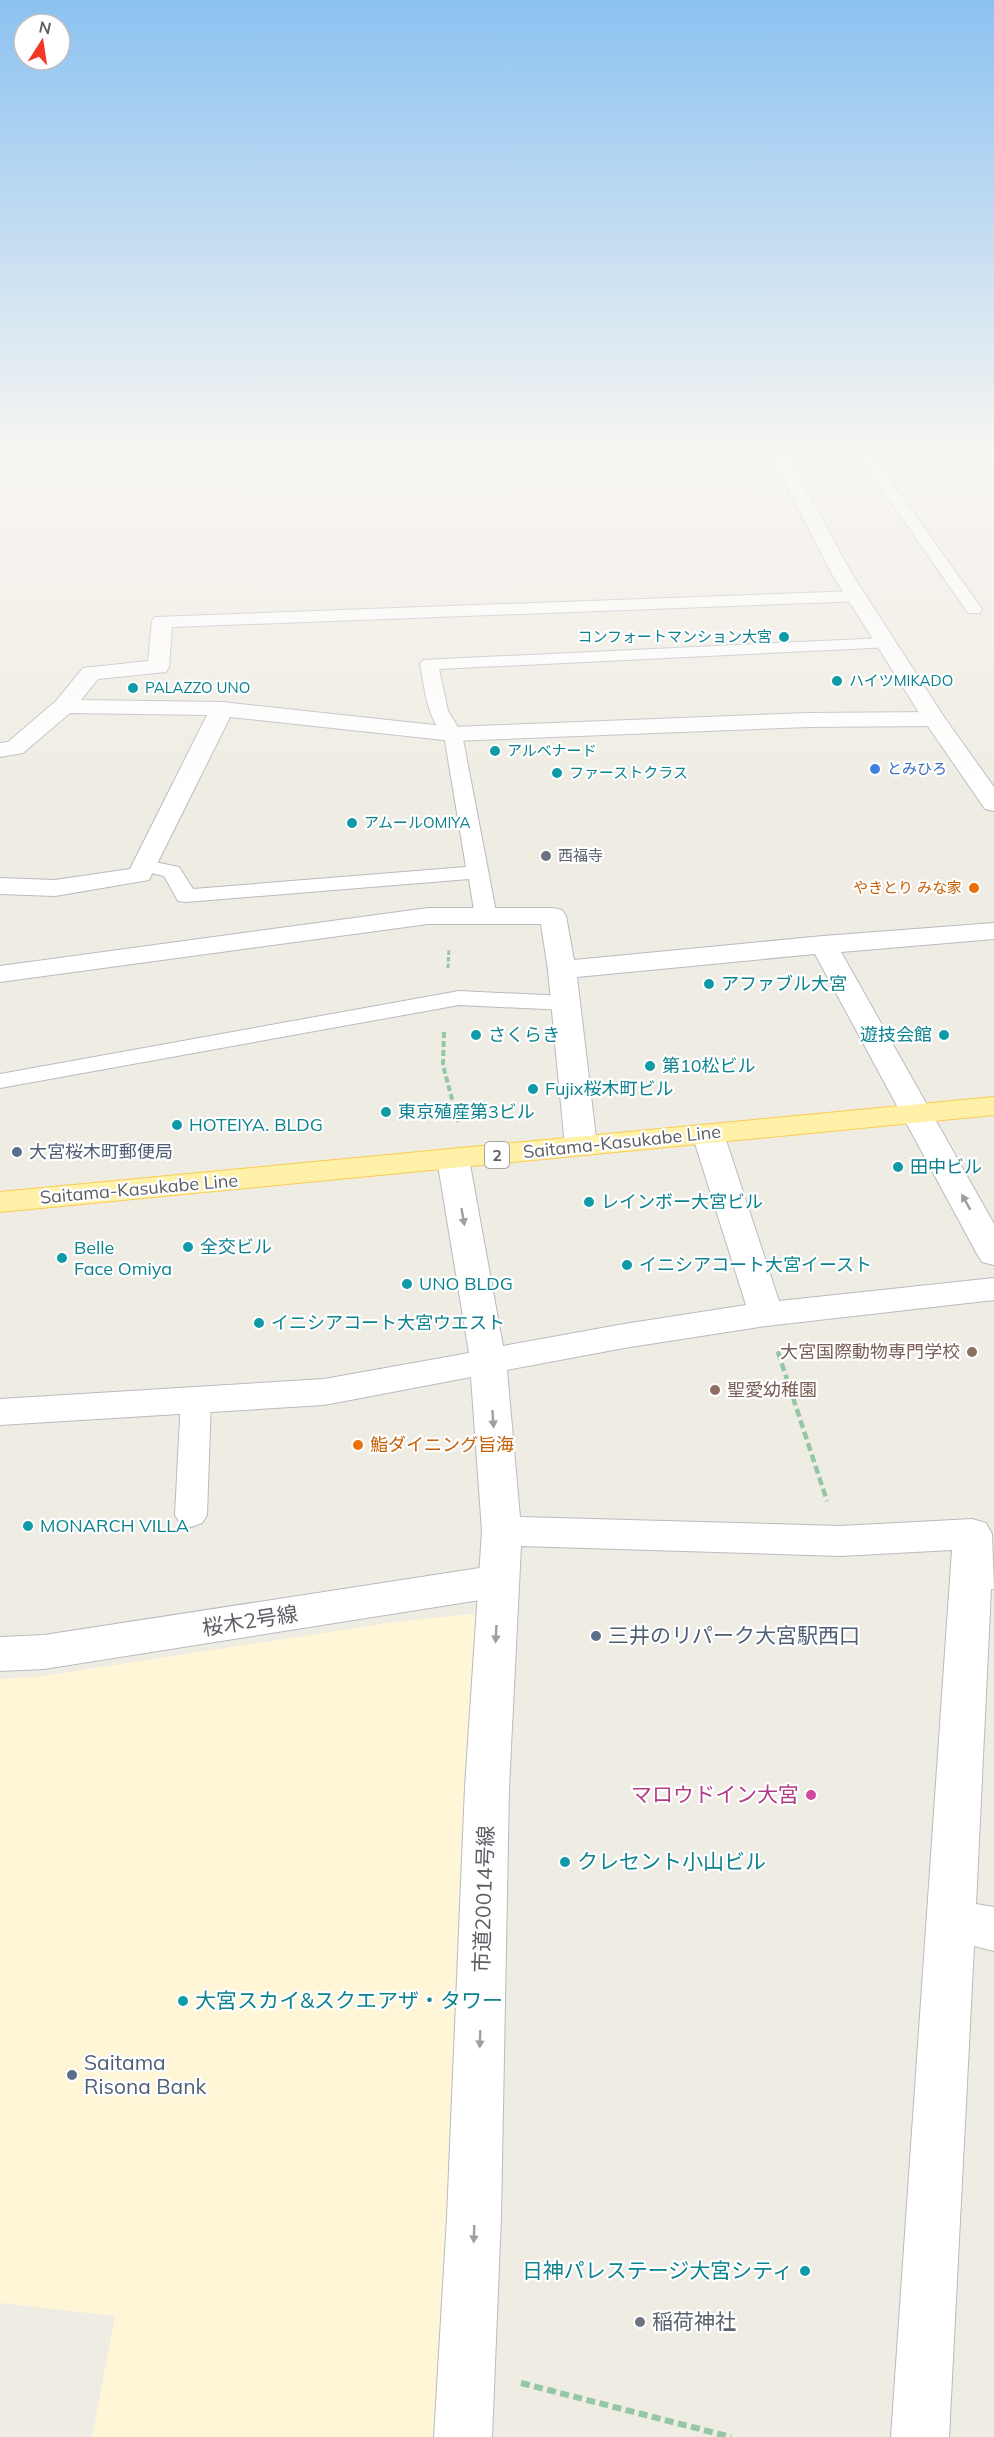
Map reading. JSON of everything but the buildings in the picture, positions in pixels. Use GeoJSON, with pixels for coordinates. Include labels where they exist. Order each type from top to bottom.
{"type":"FeatureCollection","features":[{"type":"Feature","properties":{"kind":"main road","name":"Saitama-Kasukabe Line"},"geometry":{"type":"LineString","coordinates":[[0,1202],[994,1106]]}},
{"type":"Feature","properties":{"kind":"street"},"geometry":{"type":"LineString","coordinates":[[841,570],[934,719],[994,804]]}},
{"type":"Feature","properties":{"kind":"street"},"geometry":{"type":"LineString","coordinates":[[0,750],[15,748],[64,706],[91,673],[158,667],[162,621],[856,597]]}},
{"type":"Feature","properties":{"kind":"street"},"geometry":{"type":"LineString","coordinates":[[64,706],[222,709],[453,734],[808,720],[934,719]]}},
{"type":"Feature","properties":{"kind":"street"},"geometry":{"type":"LineString","coordinates":[[0,886],[55,888],[140,875],[222,709]]}},
{"type":"Feature","properties":{"kind":"street"},"geometry":{"type":"LineString","coordinates":[[0,974],[429,916],[553,916],[562,970],[581,1146]]}},
{"type":"Feature","properties":{"kind":"street"},"geometry":{"type":"LineString","coordinates":[[562,970],[994,931]]}},
{"type":"Feature","properties":{"kind":"street"},"geometry":{"type":"LineString","coordinates":[[823,945],[994,1254]]}},
{"type":"Feature","properties":{"kind":"street"},"geometry":{"type":"LineString","coordinates":[[708,1134],[766,1314]]}},
{"type":"Feature","properties":{"kind":"street","name":"市道20014号線"},"geometry":{"type":"LineString","coordinates":[[453,1159],[488,1360],[502,1531],[487,1788],[468,2369],[463,2437]]}},
{"type":"Feature","properties":{"kind":"street"},"geometry":{"type":"LineString","coordinates":[[0,1412],[324,1392],[624,1336],[766,1314],[994,1289]]}},
{"type":"Feature","properties":{"kind":"street"},"geometry":{"type":"LineString","coordinates":[[502,1531],[840,1541],[972,1534],[983,1573],[972,1925],[920,2437]]}},
{"type":"Feature","properties":{"kind":"street","name":"桜木2号線"},"geometry":{"type":"LineString","coordinates":[[0,1654],[45,1652],[499,1581]]}},
{"type":"Feature","properties":{"kind":"lane"},"geometry":{"type":"LineString","coordinates":[[946,570],[974,609]]}},
{"type":"Feature","properties":{"kind":"lane"},"geometry":{"type":"LineString","coordinates":[[486,917],[453,734],[445,727],[439,710],[429,664],[885,643]]}},
{"type":"Feature","properties":{"kind":"lane"},"geometry":{"type":"LineString","coordinates":[[145,866],[172,871],[186,896],[477,872]]}},
{"type":"Feature","properties":{"kind":"lane"},"geometry":{"type":"LineString","coordinates":[[0,1081],[459,998],[566,1003]]}},
{"type":"Feature","properties":{"kind":"lane"},"geometry":{"type":"LineString","coordinates":[[191,1515],[196,1400]]}},
{"type":"Feature","properties":{"kind":"path"},"geometry":{"type":"LineString","coordinates":[[766,1314],[840,1541]]}},
{"type":"Feature","properties":{"kind":"path"},"geometry":{"type":"LineString","coordinates":[[468,2369],[731,2437]]}},
{"type":"Feature","properties":{"kind":"shaded area"},"geometry":{"type":"Polygon","coordinates":[[[481,1613],[442,2437],[92,2437],[115,2316],[0,2303],[0,1679],[37,1677],[395,1622],[481,1613]]]}},
{"type":"Feature","properties":{"kind":"place","name":"コンフォートマンション大宮"},"geometry":{"type":"Point","coordinates":[784,637]}},
{"type":"Feature","properties":{"kind":"place","name":"ハイツMIKADO"},"geometry":{"type":"Point","coordinates":[837,681]}},
{"type":"Feature","properties":{"kind":"place","name":"PALAZZO UNO"},"geometry":{"type":"Point","coordinates":[133,688]}},
{"type":"Feature","properties":{"kind":"place","name":"アルベナード"},"geometry":{"type":"Point","coordinates":[495,751]}},
{"type":"Feature","properties":{"kind":"place","name":"とみひろ"},"geometry":{"type":"Point","coordinates":[875,769]}},
{"type":"Feature","properties":{"kind":"place","name":"ファーストクラス"},"geometry":{"type":"Point","coordinates":[557,773]}},
{"type":"Feature","properties":{"kind":"place","name":"アムールOMIYA"},"geometry":{"type":"Point","coordinates":[352,823]}},
{"type":"Feature","properties":{"kind":"place","name":"西福寺"},"geometry":{"type":"Point","coordinates":[546,856]}},
{"type":"Feature","properties":{"kind":"place","name":"やきとり みな家"},"geometry":{"type":"Point","coordinates":[974,888]}},
{"type":"Feature","properties":{"kind":"place","name":"アファブル大宮"},"geometry":{"type":"Point","coordinates":[709,984]}},
{"type":"Feature","properties":{"kind":"place","name":"さくらき"},"geometry":{"type":"Point","coordinates":[476,1035]}},
{"type":"Feature","properties":{"kind":"place","name":"遊技会館"},"geometry":{"type":"Point","coordinates":[944,1035]}},
{"type":"Feature","properties":{"kind":"place","name":"第10松ビル"},"geometry":{"type":"Point","coordinates":[650,1066]}},
{"type":"Feature","properties":{"kind":"place","name":"Fujix桜木町ビル"},"geometry":{"type":"Point","coordinates":[533,1089]}},
{"type":"Feature","properties":{"kind":"place","name":"東京殖産第3ビル"},"geometry":{"type":"Point","coordinates":[386,1112]}},
{"type":"Feature","properties":{"kind":"place","name":"HOTEIYA. BLDG"},"geometry":{"type":"Point","coordinates":[177,1125]}},
{"type":"Feature","properties":{"kind":"place","name":"大宮桜木町郵便局"},"geometry":{"type":"Point","coordinates":[17,1152]}},
{"type":"Feature","properties":{"kind":"place","name":"田中ビル"},"geometry":{"type":"Point","coordinates":[898,1167]}},
{"type":"Feature","properties":{"kind":"place","name":"レインボー大宮ビル"},"geometry":{"type":"Point","coordinates":[589,1202]}},
{"type":"Feature","properties":{"kind":"place","name":"全交ビル"},"geometry":{"type":"Point","coordinates":[188,1247]}},
{"type":"Feature","properties":{"kind":"place","name":"Belle Face Omiya"},"geometry":{"type":"Point","coordinates":[62,1258]}},
{"type":"Feature","properties":{"kind":"place","name":"イニシアコート大宮イースト"},"geometry":{"type":"Point","coordinates":[627,1265]}},
{"type":"Feature","properties":{"kind":"place","name":"UNO BLDG"},"geometry":{"type":"Point","coordinates":[407,1284]}},
{"type":"Feature","properties":{"kind":"place","name":"イニシアコート大宮ウエスト"},"geometry":{"type":"Point","coordinates":[259,1323]}},
{"type":"Feature","properties":{"kind":"place","name":"大宮国際動物専門学校"},"geometry":{"type":"Point","coordinates":[972,1352]}},
{"type":"Feature","properties":{"kind":"place","name":"聖愛幼稚園"},"geometry":{"type":"Point","coordinates":[715,1390]}},
{"type":"Feature","properties":{"kind":"place","name":"鮨ダイニング旨海"},"geometry":{"type":"Point","coordinates":[358,1445]}},
{"type":"Feature","properties":{"kind":"place","name":"MONARCH VILLA"},"geometry":{"type":"Point","coordinates":[28,1526]}},
{"type":"Feature","properties":{"kind":"place","name":"三井のリパーク大宮駅西口"},"geometry":{"type":"Point","coordinates":[596,1636]}},
{"type":"Feature","properties":{"kind":"place","name":"マロウドイン大宮"},"geometry":{"type":"Point","coordinates":[811,1795]}},
{"type":"Feature","properties":{"kind":"place","name":"クレセント小山ビル"},"geometry":{"type":"Point","coordinates":[565,1862]}},
{"type":"Feature","properties":{"kind":"place","name":"大宮スカイ&スクエアザ・タワー"},"geometry":{"type":"Point","coordinates":[183,2001]}},
{"type":"Feature","properties":{"kind":"place","name":"Saitama Risona Bank"},"geometry":{"type":"Point","coordinates":[72,2075]}},
{"type":"Feature","properties":{"kind":"place","name":"日神パレステージ大宮シティ"},"geometry":{"type":"Point","coordinates":[805,2271]}},
{"type":"Feature","properties":{"kind":"place","name":"稲荷神社"},"geometry":{"type":"Point","coordinates":[640,2322]}}]}
